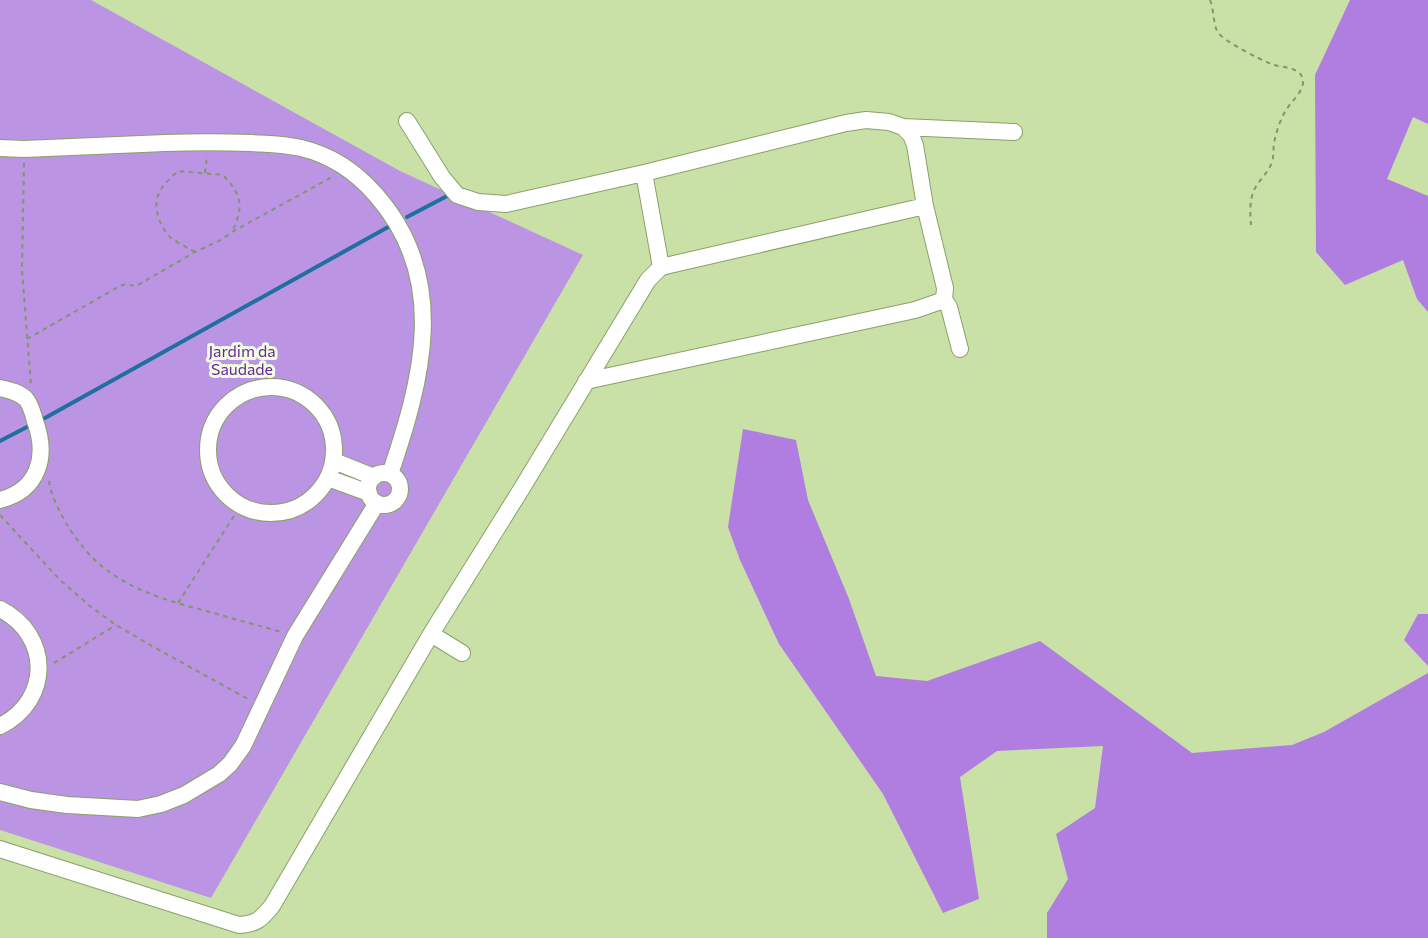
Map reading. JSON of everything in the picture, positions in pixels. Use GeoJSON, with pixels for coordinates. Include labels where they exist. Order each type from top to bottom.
{"type":"FeatureCollection","features":[{"type":"Feature","properties":{"kind":"street"},"geometry":{"type":"LineString","coordinates":[[407,121],[442,177],[458,195],[478,202],[506,204],[866,120],[889,122],[903,127],[1014,132]]}},
{"type":"Feature","properties":{"kind":"street"},"geometry":{"type":"LineString","coordinates":[[903,127],[912,135],[915,145],[945,288],[944,300],[949,307],[960,349]]}},
{"type":"Feature","properties":{"kind":"street"},"geometry":{"type":"LineString","coordinates":[[0,148],[24,149],[208,141],[277,144],[318,153],[348,168],[366,183],[393,216],[404,235],[415,264],[421,291],[423,323],[422,350],[405,428],[377,487],[295,636],[243,746],[230,764],[219,774],[184,795],[161,804],[138,809],[87,807],[31,800],[0,792]]}},
{"type":"Feature","properties":{"kind":"street"},"geometry":{"type":"LineString","coordinates":[[644,173],[661,267]]}},
{"type":"Feature","properties":{"kind":"street"},"geometry":{"type":"LineString","coordinates":[[0,849],[239,925],[251,924],[262,918],[272,906],[431,634],[648,280],[661,267],[926,206]]}},
{"type":"Feature","properties":{"kind":"street"},"geometry":{"type":"LineString","coordinates":[[586,381],[915,310],[944,300]]}},
{"type":"Feature","properties":{"kind":"street"},"geometry":{"type":"LineString","coordinates":[[260,387],[277,387],[294,391],[309,399],[322,412],[330,427],[334,444],[334,461],[328,478],[312,498],[290,510],[274,513],[256,512],[241,505],[227,495],[216,481],[209,465],[207,448],[210,431],[217,415],[243,392],[260,387]]}},
{"type":"Feature","properties":{"kind":"street"},"geometry":{"type":"LineString","coordinates":[[0,388],[17,393],[26,399],[30,406],[39,431],[40,460],[36,474],[29,483],[21,491],[0,500]]}},
{"type":"Feature","properties":{"kind":"street"},"geometry":{"type":"LineString","coordinates":[[334,461],[377,487]]}},
{"type":"Feature","properties":{"kind":"street"},"geometry":{"type":"LineString","coordinates":[[328,478],[377,487]]}},
{"type":"Feature","properties":{"kind":"street"},"geometry":{"type":"LineString","coordinates":[[0,609],[23,626],[32,640],[38,655],[39,672],[35,688],[27,704],[16,716],[0,726]]}},
{"type":"Feature","properties":{"kind":"street"},"geometry":{"type":"LineString","coordinates":[[431,634],[462,653]]}},
{"type":"Feature","properties":{"kind":"path"},"geometry":{"type":"LineString","coordinates":[[1210,0],[1217,31],[1224,39],[1274,65],[1293,69],[1303,79],[1303,87],[1286,110],[1278,127],[1271,166],[1255,187],[1250,210],[1251,225]]}},
{"type":"Feature","properties":{"kind":"path"},"geometry":{"type":"LineString","coordinates":[[24,149],[22,270],[30,406]]}},
{"type":"Feature","properties":{"kind":"path"},"geometry":{"type":"LineString","coordinates":[[27,339],[118,287],[125,284],[135,286],[348,168]]}},
{"type":"Feature","properties":{"kind":"path"},"geometry":{"type":"LineString","coordinates":[[195,252],[171,237],[157,214],[157,195],[165,182],[178,171],[223,175],[235,187],[240,200],[238,219],[232,232]]}},
{"type":"Feature","properties":{"kind":"path"},"geometry":{"type":"LineString","coordinates":[[40,460],[44,461],[47,467],[52,492],[74,536],[107,571],[152,594],[178,603],[295,636]]}},
{"type":"Feature","properties":{"kind":"path"},"geometry":{"type":"LineString","coordinates":[[178,603],[241,505]]}},
{"type":"Feature","properties":{"kind":"path"},"geometry":{"type":"LineString","coordinates":[[0,515],[60,580],[91,607],[116,625],[262,706]]}},
{"type":"Feature","properties":{"kind":"path"},"geometry":{"type":"LineString","coordinates":[[39,672],[116,625]]}},
{"type":"Feature","properties":{"kind":"green space","name":"Jardim da Saudade"},"geometry":{"type":"Polygon","coordinates":[[[0,0],[91,0],[400,171],[583,255],[211,898],[0,830],[0,0]]]}},
{"type":"Feature","properties":{"kind":"shaded area"},"geometry":{"type":"Polygon","coordinates":[[[1350,0],[1428,0],[1428,124],[1413,117],[1387,179],[1428,196],[1428,312],[1417,299],[1403,260],[1345,285],[1316,252],[1315,75],[1350,0]]]}},
{"type":"Feature","properties":{"kind":"shaded area"},"geometry":{"type":"Polygon","coordinates":[[[743,429],[796,440],[808,500],[849,599],[876,676],[927,681],[1040,641],[1192,753],[1292,745],[1324,732],[1428,673],[1428,938],[1047,938],[1047,913],[1068,879],[1056,834],[1095,808],[1103,746],[997,751],[960,777],[979,899],[943,913],[883,794],[779,644],[740,560],[728,527],[743,429]]]}},
{"type":"Feature","properties":{"kind":"shaded area"},"geometry":{"type":"Polygon","coordinates":[[[1418,614],[1428,614],[1428,666],[1404,640],[1418,614]]]}},
{"type":"Feature","properties":{"kind":"waterway"},"geometry":{"type":"LineString","coordinates":[[407,217],[449,195]]}},
{"type":"Feature","properties":{"kind":"waterway"},"geometry":{"type":"LineString","coordinates":[[45,418],[390,226]]}},
{"type":"Feature","properties":{"kind":"waterway"},"geometry":{"type":"LineString","coordinates":[[0,441],[27,427]]}}]}
